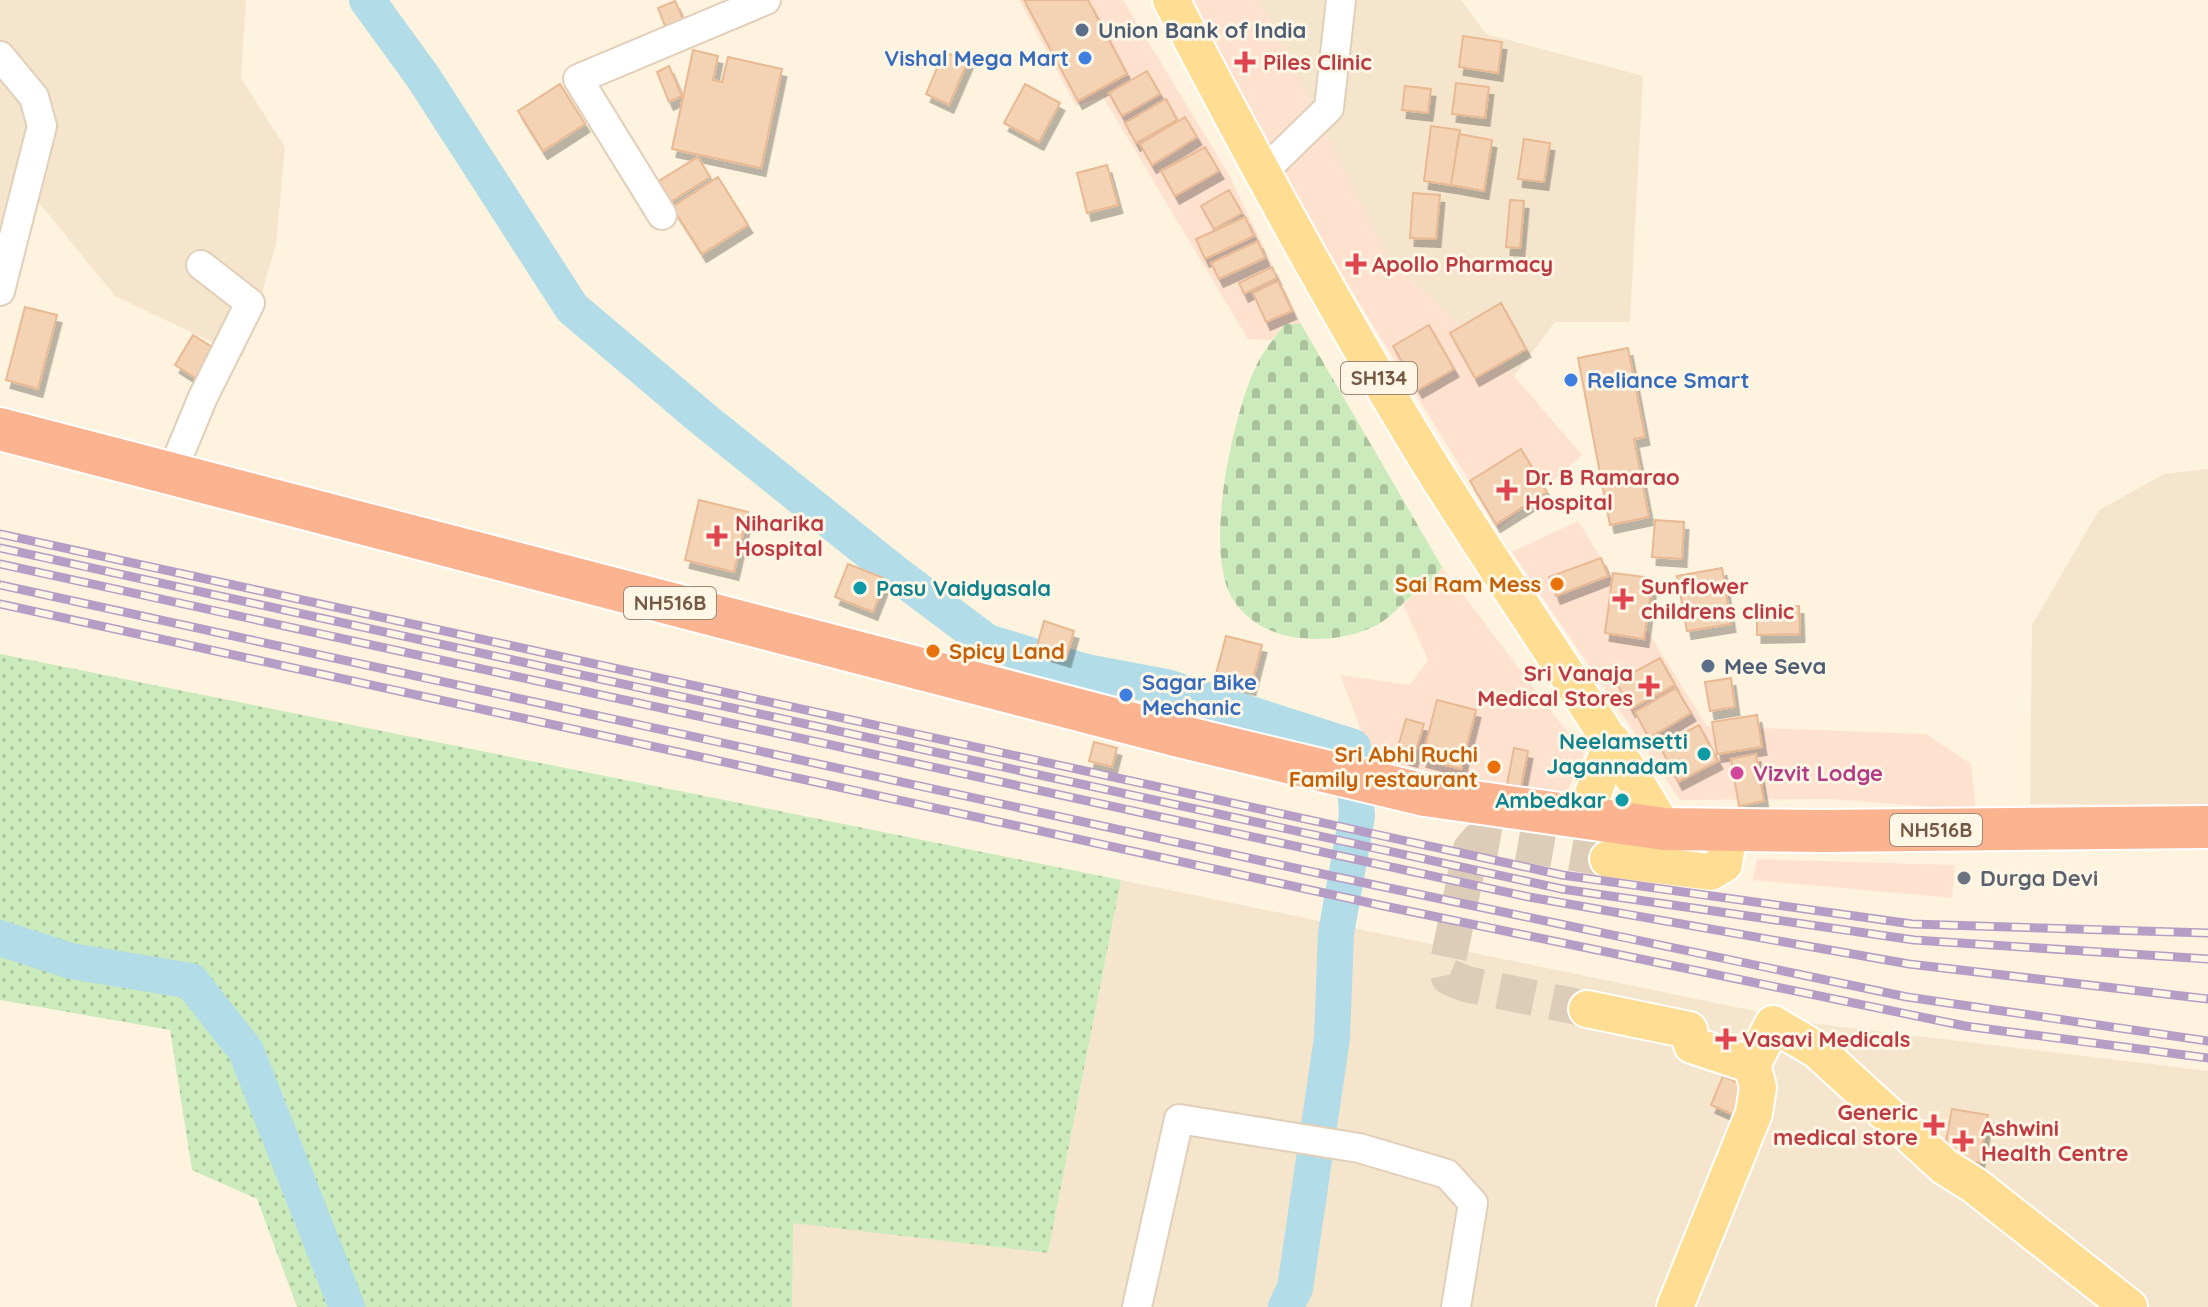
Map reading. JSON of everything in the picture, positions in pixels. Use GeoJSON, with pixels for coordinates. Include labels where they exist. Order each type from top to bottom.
{"type":"FeatureCollection","features":[{"type":"Feature","properties":{"kind":"highway","name":"NH516B"},"geometry":{"type":"LineString","coordinates":[[0,429],[1339,776],[1425,795],[1664,829],[2208,827]]}},
{"type":"Feature","properties":{"kind":"main road","name":"SH134"},"geometry":{"type":"LineString","coordinates":[[1171,0],[1261,174],[1430,463],[1612,741],[1664,829]]}},
{"type":"Feature","properties":{"kind":"main road"},"geometry":{"type":"LineString","coordinates":[[1584,819],[1612,741]]}},
{"type":"Feature","properties":{"kind":"main road"},"geometry":{"type":"LineString","coordinates":[[1608,859],[1710,872],[1724,864],[1729,831]]}},
{"type":"Feature","properties":{"kind":"main road"},"geometry":{"type":"LineString","coordinates":[[1587,1009],[1689,1030],[1692,1045],[1752,1065]]}},
{"type":"Feature","properties":{"kind":"main road"},"geometry":{"type":"LineString","coordinates":[[1675,1307],[1754,1113],[1758,1087],[1752,1065],[1773,1024],[1817,1050],[1945,1167],[1974,1185],[2129,1307]]}},
{"type":"Feature","properties":{"kind":"street"},"geometry":{"type":"LineString","coordinates":[[662,215],[578,79],[766,0]]}},
{"type":"Feature","properties":{"kind":"street"},"geometry":{"type":"LineString","coordinates":[[1261,174],[1329,108],[1341,0]]}},
{"type":"Feature","properties":{"kind":"street"},"geometry":{"type":"LineString","coordinates":[[0,56],[34,97],[42,126],[0,291]]}},
{"type":"Feature","properties":{"kind":"street"},"geometry":{"type":"LineString","coordinates":[[171,474],[203,397],[250,303],[201,265]]}},
{"type":"Feature","properties":{"kind":"street"},"geometry":{"type":"LineString","coordinates":[[1137,1307],[1179,1119],[1359,1148],[1447,1174],[1473,1203],[1456,1307]]}},
{"type":"Feature","properties":{"kind":"shaded area"},"geometry":{"type":"Polygon","coordinates":[[[0,0],[246,0],[241,78],[285,147],[276,245],[243,357],[115,296],[37,200],[0,235],[0,0]]]}},
{"type":"Feature","properties":{"kind":"shaded area"},"geometry":{"type":"Polygon","coordinates":[[[1019,0],[1123,0],[1228,173],[1301,324],[1285,324],[1272,340],[1248,339],[1103,97],[1076,106],[1019,0]]]}},
{"type":"Feature","properties":{"kind":"shaded area"},"geometry":{"type":"Polygon","coordinates":[[[1191,0],[1259,0],[1389,261],[1514,376],[1582,455],[1499,529],[1353,293],[1248,114],[1191,0]]]}},
{"type":"Feature","properties":{"kind":"shaded area"},"geometry":{"type":"Polygon","coordinates":[[[1259,0],[1461,0],[1486,34],[1643,76],[1630,322],[1555,322],[1514,376],[1389,261],[1259,0]]]}},
{"type":"Feature","properties":{"kind":"shaded area"},"geometry":{"type":"Polygon","coordinates":[[[2208,469],[2208,805],[2030,804],[2032,625],[2099,510],[2164,474],[2208,469]]]}},
{"type":"Feature","properties":{"kind":"shaded area"},"geometry":{"type":"Polygon","coordinates":[[[1578,521],[1707,726],[1926,734],[1971,764],[1976,810],[1829,799],[1680,800],[1512,552],[1578,521]]]}},
{"type":"Feature","properties":{"kind":"shaded area"},"geometry":{"type":"Polygon","coordinates":[[[1442,567],[1584,754],[1565,796],[1373,761],[1340,675],[1410,685],[1428,660],[1403,604],[1436,578],[1442,567]]]}},
{"type":"Feature","properties":{"kind":"shaded area"},"geometry":{"type":"Polygon","coordinates":[[[1757,859],[1955,865],[1952,898],[1753,880],[1757,859]]]}},
{"type":"Feature","properties":{"kind":"shaded area"},"geometry":{"type":"Polygon","coordinates":[[[1121,880],[1818,1024],[2208,1071],[2208,1307],[792,1307],[792,1222],[1048,1253],[1121,880]]]}},
{"type":"Feature","properties":{"kind":"green space"},"geometry":{"type":"Polygon","coordinates":[[[1285,324],[1301,324],[1442,567],[1431,581],[1383,622],[1341,637],[1299,638],[1259,625],[1243,613],[1231,596],[1223,574],[1221,514],[1231,446],[1257,364],[1285,324]]]}},
{"type":"Feature","properties":{"kind":"green space"},"geometry":{"type":"Polygon","coordinates":[[[0,654],[1121,880],[1048,1253],[793,1223],[792,1307],[297,1307],[257,1199],[192,1170],[170,1030],[0,1000],[0,654]]]}},
{"type":"Feature","properties":{"kind":"building"},"geometry":{"type":"Polygon","coordinates":[[[1024,0],[1088,0],[1127,74],[1078,101],[1024,0]]]}},
{"type":"Feature","properties":{"kind":"building"},"geometry":{"type":"Polygon","coordinates":[[[675,1],[687,28],[669,36],[658,8],[675,1]]]}},
{"type":"Feature","properties":{"kind":"building"},"geometry":{"type":"Polygon","coordinates":[[[1463,36],[1502,42],[1498,73],[1459,67],[1463,36]]]}},
{"type":"Feature","properties":{"kind":"building"},"geometry":{"type":"Polygon","coordinates":[[[693,50],[718,56],[713,80],[722,82],[728,57],[782,69],[761,168],[672,149],[693,50]]]}},
{"type":"Feature","properties":{"kind":"building"},"geometry":{"type":"Polygon","coordinates":[[[944,52],[968,61],[949,105],[926,94],[944,52]]]}},
{"type":"Feature","properties":{"kind":"building"},"geometry":{"type":"Polygon","coordinates":[[[669,66],[682,96],[669,102],[657,72],[669,66]]]}},
{"type":"Feature","properties":{"kind":"building"},"geometry":{"type":"Polygon","coordinates":[[[1147,71],[1160,94],[1122,116],[1109,93],[1147,71]]]}},
{"type":"Feature","properties":{"kind":"building"},"geometry":{"type":"Polygon","coordinates":[[[1456,83],[1489,87],[1485,118],[1452,114],[1456,83]]]}},
{"type":"Feature","properties":{"kind":"building"},"geometry":{"type":"Polygon","coordinates":[[[560,84],[585,124],[543,151],[518,111],[560,84]]]}},
{"type":"Feature","properties":{"kind":"building"},"geometry":{"type":"Polygon","coordinates":[[[1025,84],[1060,103],[1039,142],[1004,123],[1025,84]]]}},
{"type":"Feature","properties":{"kind":"building"},"geometry":{"type":"Polygon","coordinates":[[[1405,86],[1431,89],[1428,113],[1402,110],[1405,86]]]}},
{"type":"Feature","properties":{"kind":"building"},"geometry":{"type":"Polygon","coordinates":[[[1166,99],[1177,120],[1136,143],[1125,123],[1166,99]]]}},
{"type":"Feature","properties":{"kind":"building"},"geometry":{"type":"Polygon","coordinates":[[[1185,117],[1197,137],[1152,165],[1140,144],[1185,117]]]}},
{"type":"Feature","properties":{"kind":"building"},"geometry":{"type":"Polygon","coordinates":[[[1431,126],[1460,130],[1451,185],[1424,181],[1431,126]]]}},
{"type":"Feature","properties":{"kind":"building"},"geometry":{"type":"Polygon","coordinates":[[[1459,134],[1492,140],[1484,191],[1451,185],[1459,134]]]}},
{"type":"Feature","properties":{"kind":"building"},"geometry":{"type":"Polygon","coordinates":[[[1524,139],[1550,143],[1544,182],[1518,179],[1524,139]]]}},
{"type":"Feature","properties":{"kind":"building"},"geometry":{"type":"Polygon","coordinates":[[[1205,147],[1219,171],[1175,196],[1161,171],[1205,147]]]}},
{"type":"Feature","properties":{"kind":"building"},"geometry":{"type":"Polygon","coordinates":[[[698,157],[710,177],[669,203],[657,182],[698,157]]]}},
{"type":"Feature","properties":{"kind":"building"},"geometry":{"type":"Polygon","coordinates":[[[1107,165],[1118,205],[1087,213],[1077,173],[1107,165]]]}},
{"type":"Feature","properties":{"kind":"building"},"geometry":{"type":"Polygon","coordinates":[[[718,177],[748,225],[702,254],[672,207],[718,177]]]}},
{"type":"Feature","properties":{"kind":"building"},"geometry":{"type":"Polygon","coordinates":[[[1229,190],[1242,213],[1214,229],[1201,206],[1229,190]]]}},
{"type":"Feature","properties":{"kind":"building"},"geometry":{"type":"Polygon","coordinates":[[[1413,193],[1440,195],[1436,239],[1410,238],[1413,193]]]}},
{"type":"Feature","properties":{"kind":"building"},"geometry":{"type":"Polygon","coordinates":[[[1510,200],[1524,201],[1520,248],[1506,247],[1510,200]]]}},
{"type":"Feature","properties":{"kind":"building"},"geometry":{"type":"Polygon","coordinates":[[[1245,217],[1254,236],[1205,259],[1196,239],[1245,217]]]}},
{"type":"Feature","properties":{"kind":"building"},"geometry":{"type":"Polygon","coordinates":[[[1258,241],[1265,258],[1219,279],[1211,263],[1258,241]]]}},
{"type":"Feature","properties":{"kind":"building"},"geometry":{"type":"Polygon","coordinates":[[[1272,267],[1277,278],[1244,294],[1239,283],[1272,267]]]}},
{"type":"Feature","properties":{"kind":"building"},"geometry":{"type":"Polygon","coordinates":[[[1278,281],[1292,311],[1266,322],[1253,293],[1278,281]]]}},
{"type":"Feature","properties":{"kind":"building"},"geometry":{"type":"Polygon","coordinates":[[[1501,303],[1526,349],[1475,378],[1450,333],[1501,303]]]}},
{"type":"Feature","properties":{"kind":"building"},"geometry":{"type":"Polygon","coordinates":[[[25,307],[57,315],[38,389],[6,380],[25,307]]]}},
{"type":"Feature","properties":{"kind":"building"},"geometry":{"type":"Polygon","coordinates":[[[1429,325],[1454,369],[1418,390],[1393,346],[1429,325]]]}},
{"type":"Feature","properties":{"kind":"building"},"geometry":{"type":"Polygon","coordinates":[[[193,335],[217,350],[199,380],[175,365],[193,335]]]}},
{"type":"Feature","properties":{"kind":"building"},"geometry":{"type":"Polygon","coordinates":[[[1628,348],[1645,437],[1634,439],[1649,517],[1610,525],[1578,358],[1628,348]]]}},
{"type":"Feature","properties":{"kind":"building"},"geometry":{"type":"Polygon","coordinates":[[[1521,449],[1547,492],[1496,524],[1470,481],[1521,449]]]}},
{"type":"Feature","properties":{"kind":"building"},"geometry":{"type":"Polygon","coordinates":[[[699,500],[748,512],[734,572],[685,560],[699,500]]]}},
{"type":"Feature","properties":{"kind":"building"},"geometry":{"type":"Polygon","coordinates":[[[1655,520],[1684,522],[1682,559],[1652,557],[1655,520]]]}},
{"type":"Feature","properties":{"kind":"building"},"geometry":{"type":"Polygon","coordinates":[[[1601,558],[1608,576],[1556,596],[1549,577],[1601,558]]]}},
{"type":"Feature","properties":{"kind":"building","name":"Pasu Vaidyasala"},"geometry":{"type":"Polygon","coordinates":[[[848,564],[886,579],[873,612],[835,597],[848,564]]]}},
{"type":"Feature","properties":{"kind":"building"},"geometry":{"type":"Polygon","coordinates":[[[1722,568],[1731,624],[1687,631],[1677,576],[1722,568]]]}},
{"type":"Feature","properties":{"kind":"building"},"geometry":{"type":"Polygon","coordinates":[[[1613,573],[1653,578],[1644,639],[1605,633],[1613,573]]]}},
{"type":"Feature","properties":{"kind":"building"},"geometry":{"type":"Polygon","coordinates":[[[1799,606],[1800,634],[1757,635],[1757,608],[1799,606]]]}},
{"type":"Feature","properties":{"kind":"building"},"geometry":{"type":"Polygon","coordinates":[[[1044,621],[1074,631],[1066,659],[1036,650],[1044,621]]]}},
{"type":"Feature","properties":{"kind":"building"},"geometry":{"type":"Polygon","coordinates":[[[1226,636],[1262,645],[1251,687],[1215,678],[1226,636]]]}},
{"type":"Feature","properties":{"kind":"building"},"geometry":{"type":"Polygon","coordinates":[[[1660,658],[1675,685],[1631,709],[1616,682],[1660,658]]]}},
{"type":"Feature","properties":{"kind":"building"},"geometry":{"type":"Polygon","coordinates":[[[1731,678],[1735,707],[1710,711],[1705,682],[1731,678]]]}},
{"type":"Feature","properties":{"kind":"building"},"geometry":{"type":"Polygon","coordinates":[[[1676,688],[1691,713],[1649,738],[1635,712],[1676,688]]]}},
{"type":"Feature","properties":{"kind":"building"},"geometry":{"type":"Polygon","coordinates":[[[1437,700],[1476,710],[1461,769],[1422,759],[1437,700]]]}},
{"type":"Feature","properties":{"kind":"building"},"geometry":{"type":"Polygon","coordinates":[[[1757,715],[1762,747],[1717,754],[1712,722],[1757,715]]]}},
{"type":"Feature","properties":{"kind":"building"},"geometry":{"type":"Polygon","coordinates":[[[1406,719],[1424,724],[1413,759],[1396,754],[1406,719]]]}},
{"type":"Feature","properties":{"kind":"building"},"geometry":{"type":"Polygon","coordinates":[[[1699,725],[1718,761],[1678,782],[1660,746],[1699,725]]]}},
{"type":"Feature","properties":{"kind":"building"},"geometry":{"type":"Polygon","coordinates":[[[1094,742],[1117,748],[1112,767],[1089,761],[1094,742]]]}},
{"type":"Feature","properties":{"kind":"building"},"geometry":{"type":"Polygon","coordinates":[[[1514,748],[1528,751],[1521,787],[1507,784],[1514,748]]]}},
{"type":"Feature","properties":{"kind":"building"},"geometry":{"type":"Polygon","coordinates":[[[1756,754],[1764,801],[1739,806],[1731,759],[1756,754]]]}},
{"type":"Feature","properties":{"kind":"building"},"geometry":{"type":"Polygon","coordinates":[[[1723,1076],[1756,1090],[1743,1119],[1711,1105],[1723,1076]]]}},
{"type":"Feature","properties":{"kind":"building"},"geometry":{"type":"Polygon","coordinates":[[[1952,1109],[1988,1115],[1979,1163],[1943,1157],[1952,1109]]]}},
{"type":"Feature","properties":{"kind":"waterway"},"geometry":{"type":"LineString","coordinates":[[367,0],[423,77],[572,308],[702,418],[899,576],[987,642],[1086,672],[1166,687],[1353,747],[1357,816],[1336,933],[1332,1038],[1295,1288],[1286,1307]]}},
{"type":"Feature","properties":{"kind":"waterway"},"geometry":{"type":"LineString","coordinates":[[0,938],[71,961],[191,981],[246,1051],[347,1307]]}},
{"type":"Feature","properties":{"kind":"tunnel"},"geometry":{"type":"LineString","coordinates":[[1587,1009],[1466,984],[1449,977],[1447,966],[1471,849],[1479,840],[1495,839],[1608,859]]}},
{"type":"Feature","properties":{"kind":"railway"},"geometry":{"type":"LineString","coordinates":[[0,534],[1562,875],[1912,924],[2208,933]]}},
{"type":"Feature","properties":{"kind":"railway"},"geometry":{"type":"LineString","coordinates":[[0,548],[1562,889],[1914,940],[2208,959]]}},
{"type":"Feature","properties":{"kind":"railway"},"geometry":{"type":"LineString","coordinates":[[0,564],[1529,897],[1909,964],[2208,999]]}},
{"type":"Feature","properties":{"kind":"railway"},"geometry":{"type":"LineString","coordinates":[[0,585],[1313,872],[1907,997],[2208,1041]]}},
{"type":"Feature","properties":{"kind":"railway"},"geometry":{"type":"LineString","coordinates":[[0,604],[1384,906],[1965,1026],[2208,1058]]}},
{"type":"Feature","properties":{"kind":"place","name":"Union Bank of India"},"geometry":{"type":"Point","coordinates":[1082,30]}},
{"type":"Feature","properties":{"kind":"place","name":"Vishal Mega Mart"},"geometry":{"type":"Point","coordinates":[1085,58]}},
{"type":"Feature","properties":{"kind":"place","name":"Piles Clinic"},"geometry":{"type":"Point","coordinates":[1245,62]}},
{"type":"Feature","properties":{"kind":"place","name":"Apollo Pharmacy"},"geometry":{"type":"Point","coordinates":[1356,264]}},
{"type":"Feature","properties":{"kind":"place","name":"Reliance Smart"},"geometry":{"type":"Point","coordinates":[1571,380]}},
{"type":"Feature","properties":{"kind":"place","name":"Dr. B Ramarao Hospital"},"geometry":{"type":"Point","coordinates":[1507,490]}},
{"type":"Feature","properties":{"kind":"place","name":"Niharika Hospital"},"geometry":{"type":"Point","coordinates":[717,536]}},
{"type":"Feature","properties":{"kind":"place","name":"Sai Ram Mess"},"geometry":{"type":"Point","coordinates":[1557,584]}},
{"type":"Feature","properties":{"kind":"place","name":"Pasu Vaidyasala"},"geometry":{"type":"Point","coordinates":[860,588]}},
{"type":"Feature","properties":{"kind":"place","name":"Sunflower childrens clinic"},"geometry":{"type":"Point","coordinates":[1623,599]}},
{"type":"Feature","properties":{"kind":"place","name":"Spicy Land"},"geometry":{"type":"Point","coordinates":[933,651]}},
{"type":"Feature","properties":{"kind":"place","name":"Mee Seva"},"geometry":{"type":"Point","coordinates":[1708,666]}},
{"type":"Feature","properties":{"kind":"place","name":"Sri Vanaja Medical Stores"},"geometry":{"type":"Point","coordinates":[1649,686]}},
{"type":"Feature","properties":{"kind":"place","name":"Sagar Bike Mechanic"},"geometry":{"type":"Point","coordinates":[1126,695]}},
{"type":"Feature","properties":{"kind":"place","name":"Neelamsetti Jagannadam"},"geometry":{"type":"Point","coordinates":[1704,754]}},
{"type":"Feature","properties":{"kind":"place","name":"Sri Abhi Ruchi Family restaurant"},"geometry":{"type":"Point","coordinates":[1494,767]}},
{"type":"Feature","properties":{"kind":"place","name":"Vizvit Lodge"},"geometry":{"type":"Point","coordinates":[1737,773]}},
{"type":"Feature","properties":{"kind":"place","name":"Ambedkar"},"geometry":{"type":"Point","coordinates":[1622,800]}},
{"type":"Feature","properties":{"kind":"place","name":"Durga Devi"},"geometry":{"type":"Point","coordinates":[1964,878]}},
{"type":"Feature","properties":{"kind":"place","name":"Vasavi Medicals"},"geometry":{"type":"Point","coordinates":[1726,1039]}},
{"type":"Feature","properties":{"kind":"place","name":"Generic medical store"},"geometry":{"type":"Point","coordinates":[1934,1125]}},
{"type":"Feature","properties":{"kind":"place","name":"Ashwini Health Centre"},"geometry":{"type":"Point","coordinates":[1963,1141]}}]}
